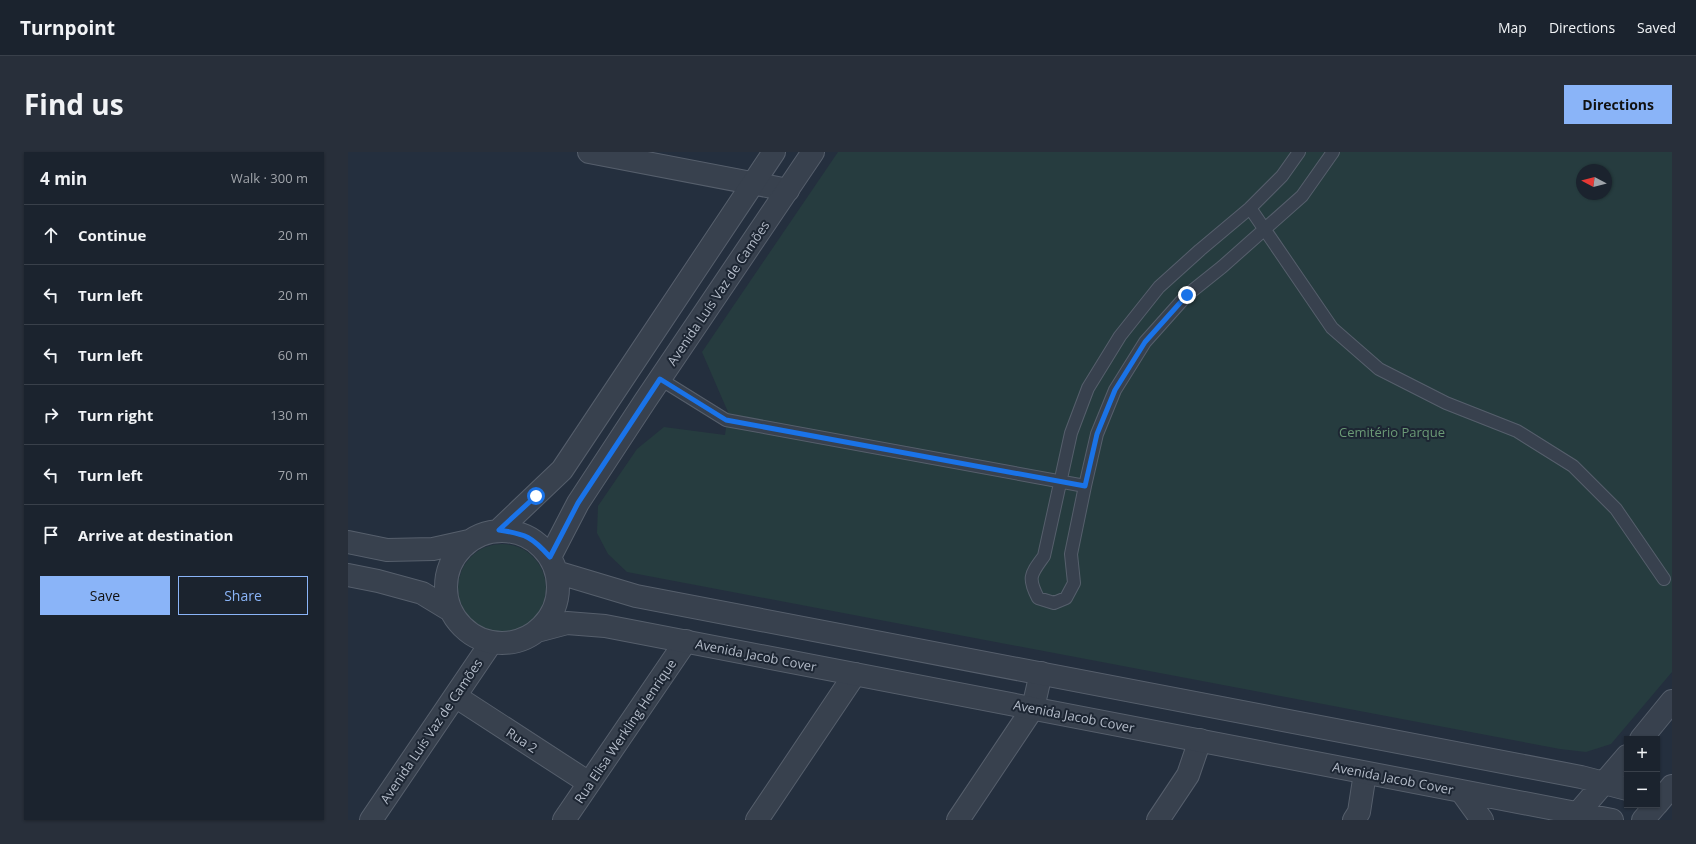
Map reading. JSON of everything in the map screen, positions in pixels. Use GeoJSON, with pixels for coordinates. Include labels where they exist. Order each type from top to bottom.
{"type":"FeatureCollection","features":[{"type":"Feature","properties":{"kind":"street"},"geometry":{"type":"LineString","coordinates":[[589,152],[788,190]]}},
{"type":"Feature","properties":{"kind":"street"},"geometry":{"type":"LineString","coordinates":[[499,530],[562,470],[774,152]]}},
{"type":"Feature","properties":{"kind":"street","name":"Avenida Luís Vaz de Camões"},"geometry":{"type":"LineString","coordinates":[[553,565],[578,503],[813,152]]}},
{"type":"Feature","properties":{"kind":"street"},"geometry":{"type":"LineString","coordinates":[[499,530],[519,533],[537,543],[553,565],[558,594],[551,615],[537,631],[523,640],[508,644],[492,643],[474,637],[460,626],[450,610],[445,591],[447,572],[455,554],[469,541],[484,533],[499,530]]}},
{"type":"Feature","properties":{"kind":"street"},"geometry":{"type":"LineString","coordinates":[[348,542],[387,550],[433,549],[469,541]]}},
{"type":"Feature","properties":{"kind":"street"},"geometry":{"type":"LineString","coordinates":[[553,565],[636,596],[1605,782],[1624,788]]}},
{"type":"Feature","properties":{"kind":"street"},"geometry":{"type":"LineString","coordinates":[[348,575],[378,581],[422,593],[450,610]]}},
{"type":"Feature","properties":{"kind":"street","name":"Avenida Jacob Cover"},"geometry":{"type":"LineString","coordinates":[[537,631],[567,623],[606,626],[1365,772],[1461,791],[1575,817],[1612,820]]}},
{"type":"Feature","properties":{"kind":"street","name":"Rua Elisa Werkling Henrique"},"geometry":{"type":"LineString","coordinates":[[564,820],[686,641]]}},
{"type":"Feature","properties":{"kind":"street","name":"Avenida Luís Vaz de Camões"},"geometry":{"type":"LineString","coordinates":[[371,820],[492,643]]}},
{"type":"Feature","properties":{"kind":"street"},"geometry":{"type":"LineString","coordinates":[[958,820],[1033,708],[1041,673]]}},
{"type":"Feature","properties":{"kind":"street"},"geometry":{"type":"LineString","coordinates":[[757,820],[855,674]]}},
{"type":"Feature","properties":{"kind":"street","name":"Rua 2"},"geometry":{"type":"LineString","coordinates":[[455,696],[589,783]]}},
{"type":"Feature","properties":{"kind":"street"},"geometry":{"type":"LineString","coordinates":[[1643,736],[1672,701]]}},
{"type":"Feature","properties":{"kind":"street"},"geometry":{"type":"LineString","coordinates":[[1158,820],[1188,775],[1200,740]]}},
{"type":"Feature","properties":{"kind":"street"},"geometry":{"type":"LineString","coordinates":[[1575,817],[1624,760]]}},
{"type":"Feature","properties":{"kind":"street"},"geometry":{"type":"LineString","coordinates":[[1354,820],[1359,812],[1365,772]]}},
{"type":"Feature","properties":{"kind":"street"},"geometry":{"type":"LineString","coordinates":[[1461,791],[1482,820]]}},
{"type":"Feature","properties":{"kind":"street"},"geometry":{"type":"LineString","coordinates":[[1643,820],[1661,798]]}},
{"type":"Feature","properties":{"kind":"lane"},"geometry":{"type":"LineString","coordinates":[[1299,152],[1282,176],[1250,208],[1159,287],[1120,336],[1088,388],[1071,433],[1044,556],[1033,571],[1031,585],[1038,598],[1054,603],[1066,598],[1074,583],[1071,554],[1085,486],[1100,426],[1115,390],[1145,342],[1187,295],[1222,267],[1302,196],[1333,152]]}},
{"type":"Feature","properties":{"kind":"lane"},"geometry":{"type":"LineString","coordinates":[[1250,208],[1332,328],[1379,369],[1446,403],[1517,431],[1573,466],[1616,509],[1664,579]]}},
{"type":"Feature","properties":{"kind":"lane"},"geometry":{"type":"LineString","coordinates":[[660,379],[726,420],[1085,486]]}},
{"type":"Feature","properties":{"kind":"green space","name":"Cemitério Parque"},"geometry":{"type":"Polygon","coordinates":[[[838,152],[1672,152],[1672,672],[1611,744],[1586,752],[1560,749],[627,572],[608,554],[597,533],[598,506],[637,449],[664,427],[725,435],[728,412],[702,352],[838,152]]]}},
{"type":"Feature","properties":{"kind":"green space"},"geometry":{"type":"Polygon","coordinates":[[[502,544],[519,547],[527,551],[539,563],[543,571],[546,588],[543,605],[539,613],[527,625],[519,629],[502,632],[485,629],[477,625],[465,613],[461,605],[458,588],[461,571],[465,563],[477,551],[485,547],[502,544]]]}},
{"type":"Feature","properties":{"kind":"route"},"geometry":{"type":"LineString","coordinates":[[536,496],[499,530],[519,533],[537,543],[550,557],[578,503],[660,379],[726,420],[1085,486],[1097,434],[1115,390],[1145,342],[1187,295]]}}]}
